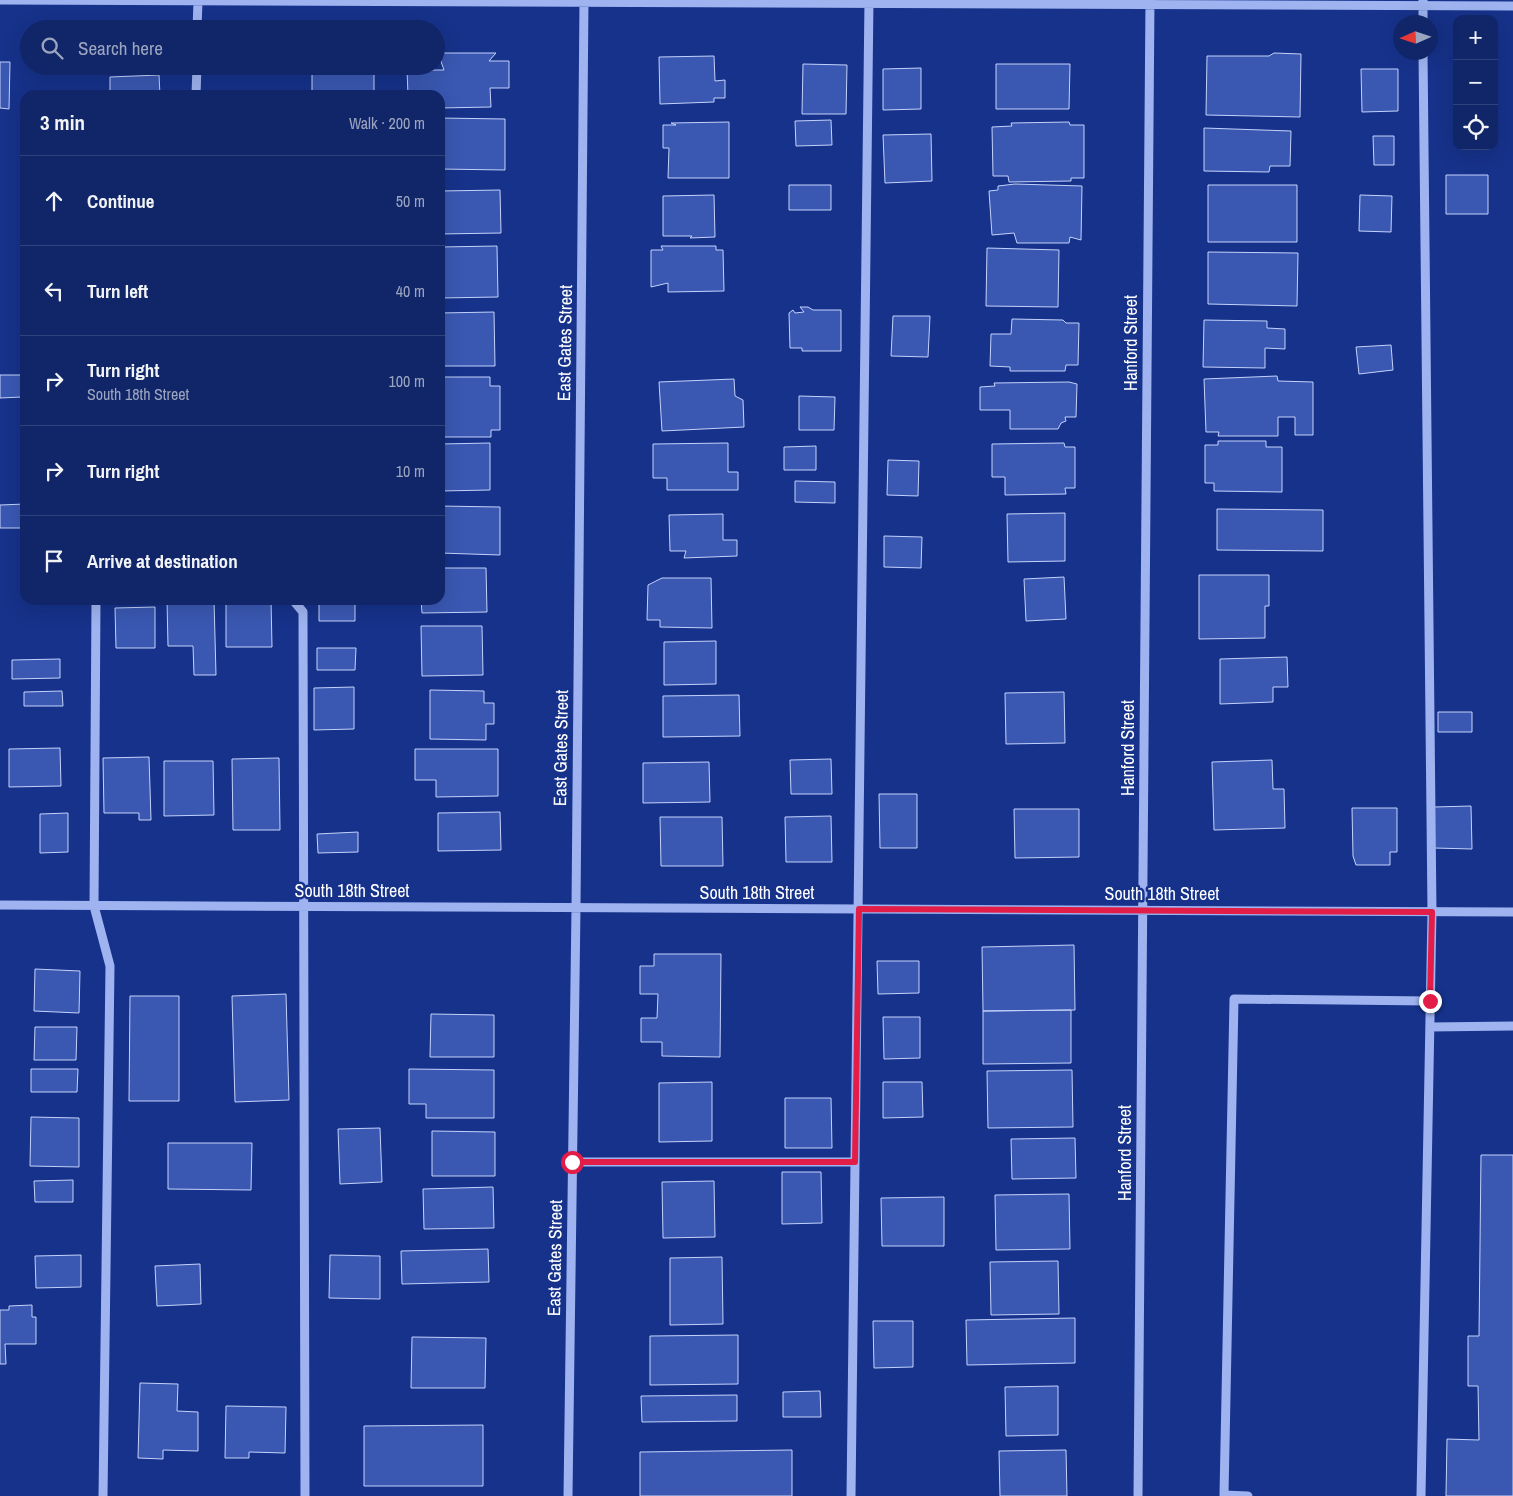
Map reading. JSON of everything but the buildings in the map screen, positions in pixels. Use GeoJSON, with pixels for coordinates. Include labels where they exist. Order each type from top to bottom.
{"type":"FeatureCollection","features":[{"type":"Feature","properties":{"kind":"street"},"geometry":{"type":"LineString","coordinates":[[0,0],[1423,3],[1513,6]]}},
{"type":"Feature","properties":{"kind":"street"},"geometry":{"type":"LineString","coordinates":[[197,20],[198,1]]}},
{"type":"Feature","properties":{"kind":"street","name":"East Gates Street"},"geometry":{"type":"LineString","coordinates":[[568,1496],[576,908],[584,1]]}},
{"type":"Feature","properties":{"kind":"street"},"geometry":{"type":"LineString","coordinates":[[851,1496],[868,2]]}},
{"type":"Feature","properties":{"kind":"street","name":"Hanford Street"},"geometry":{"type":"LineString","coordinates":[[1138,1496],[1150,2]]}},
{"type":"Feature","properties":{"kind":"street"},"geometry":{"type":"LineString","coordinates":[[1421,1496],[1432,912],[1423,60]]}},
{"type":"Feature","properties":{"kind":"street"},"geometry":{"type":"LineString","coordinates":[[196,75],[196,90]]}},
{"type":"Feature","properties":{"kind":"street"},"geometry":{"type":"LineString","coordinates":[[96,605],[94,906],[110,966],[103,1496]]}},
{"type":"Feature","properties":{"kind":"street"},"geometry":{"type":"LineString","coordinates":[[297,605],[303,612],[305,1496]]}},
{"type":"Feature","properties":{"kind":"street","name":"South 18th Street"},"geometry":{"type":"LineString","coordinates":[[0,905],[1513,912]]}},
{"type":"Feature","properties":{"kind":"street"},"geometry":{"type":"LineString","coordinates":[[1248,1496],[1224,1495],[1234,999],[1430,1001]]}},
{"type":"Feature","properties":{"kind":"street"},"geometry":{"type":"LineString","coordinates":[[1430,1027],[1513,1026]]}},
{"type":"Feature","properties":{"kind":"street"},"geometry":{"type":"LineString","coordinates":[[572,1162],[855,1162]]}},
{"type":"Feature","properties":{"kind":"route"},"geometry":{"type":"LineString","coordinates":[[572,1162],[855,1162],[859,909],[1432,912],[1430,1001]]}}]}
